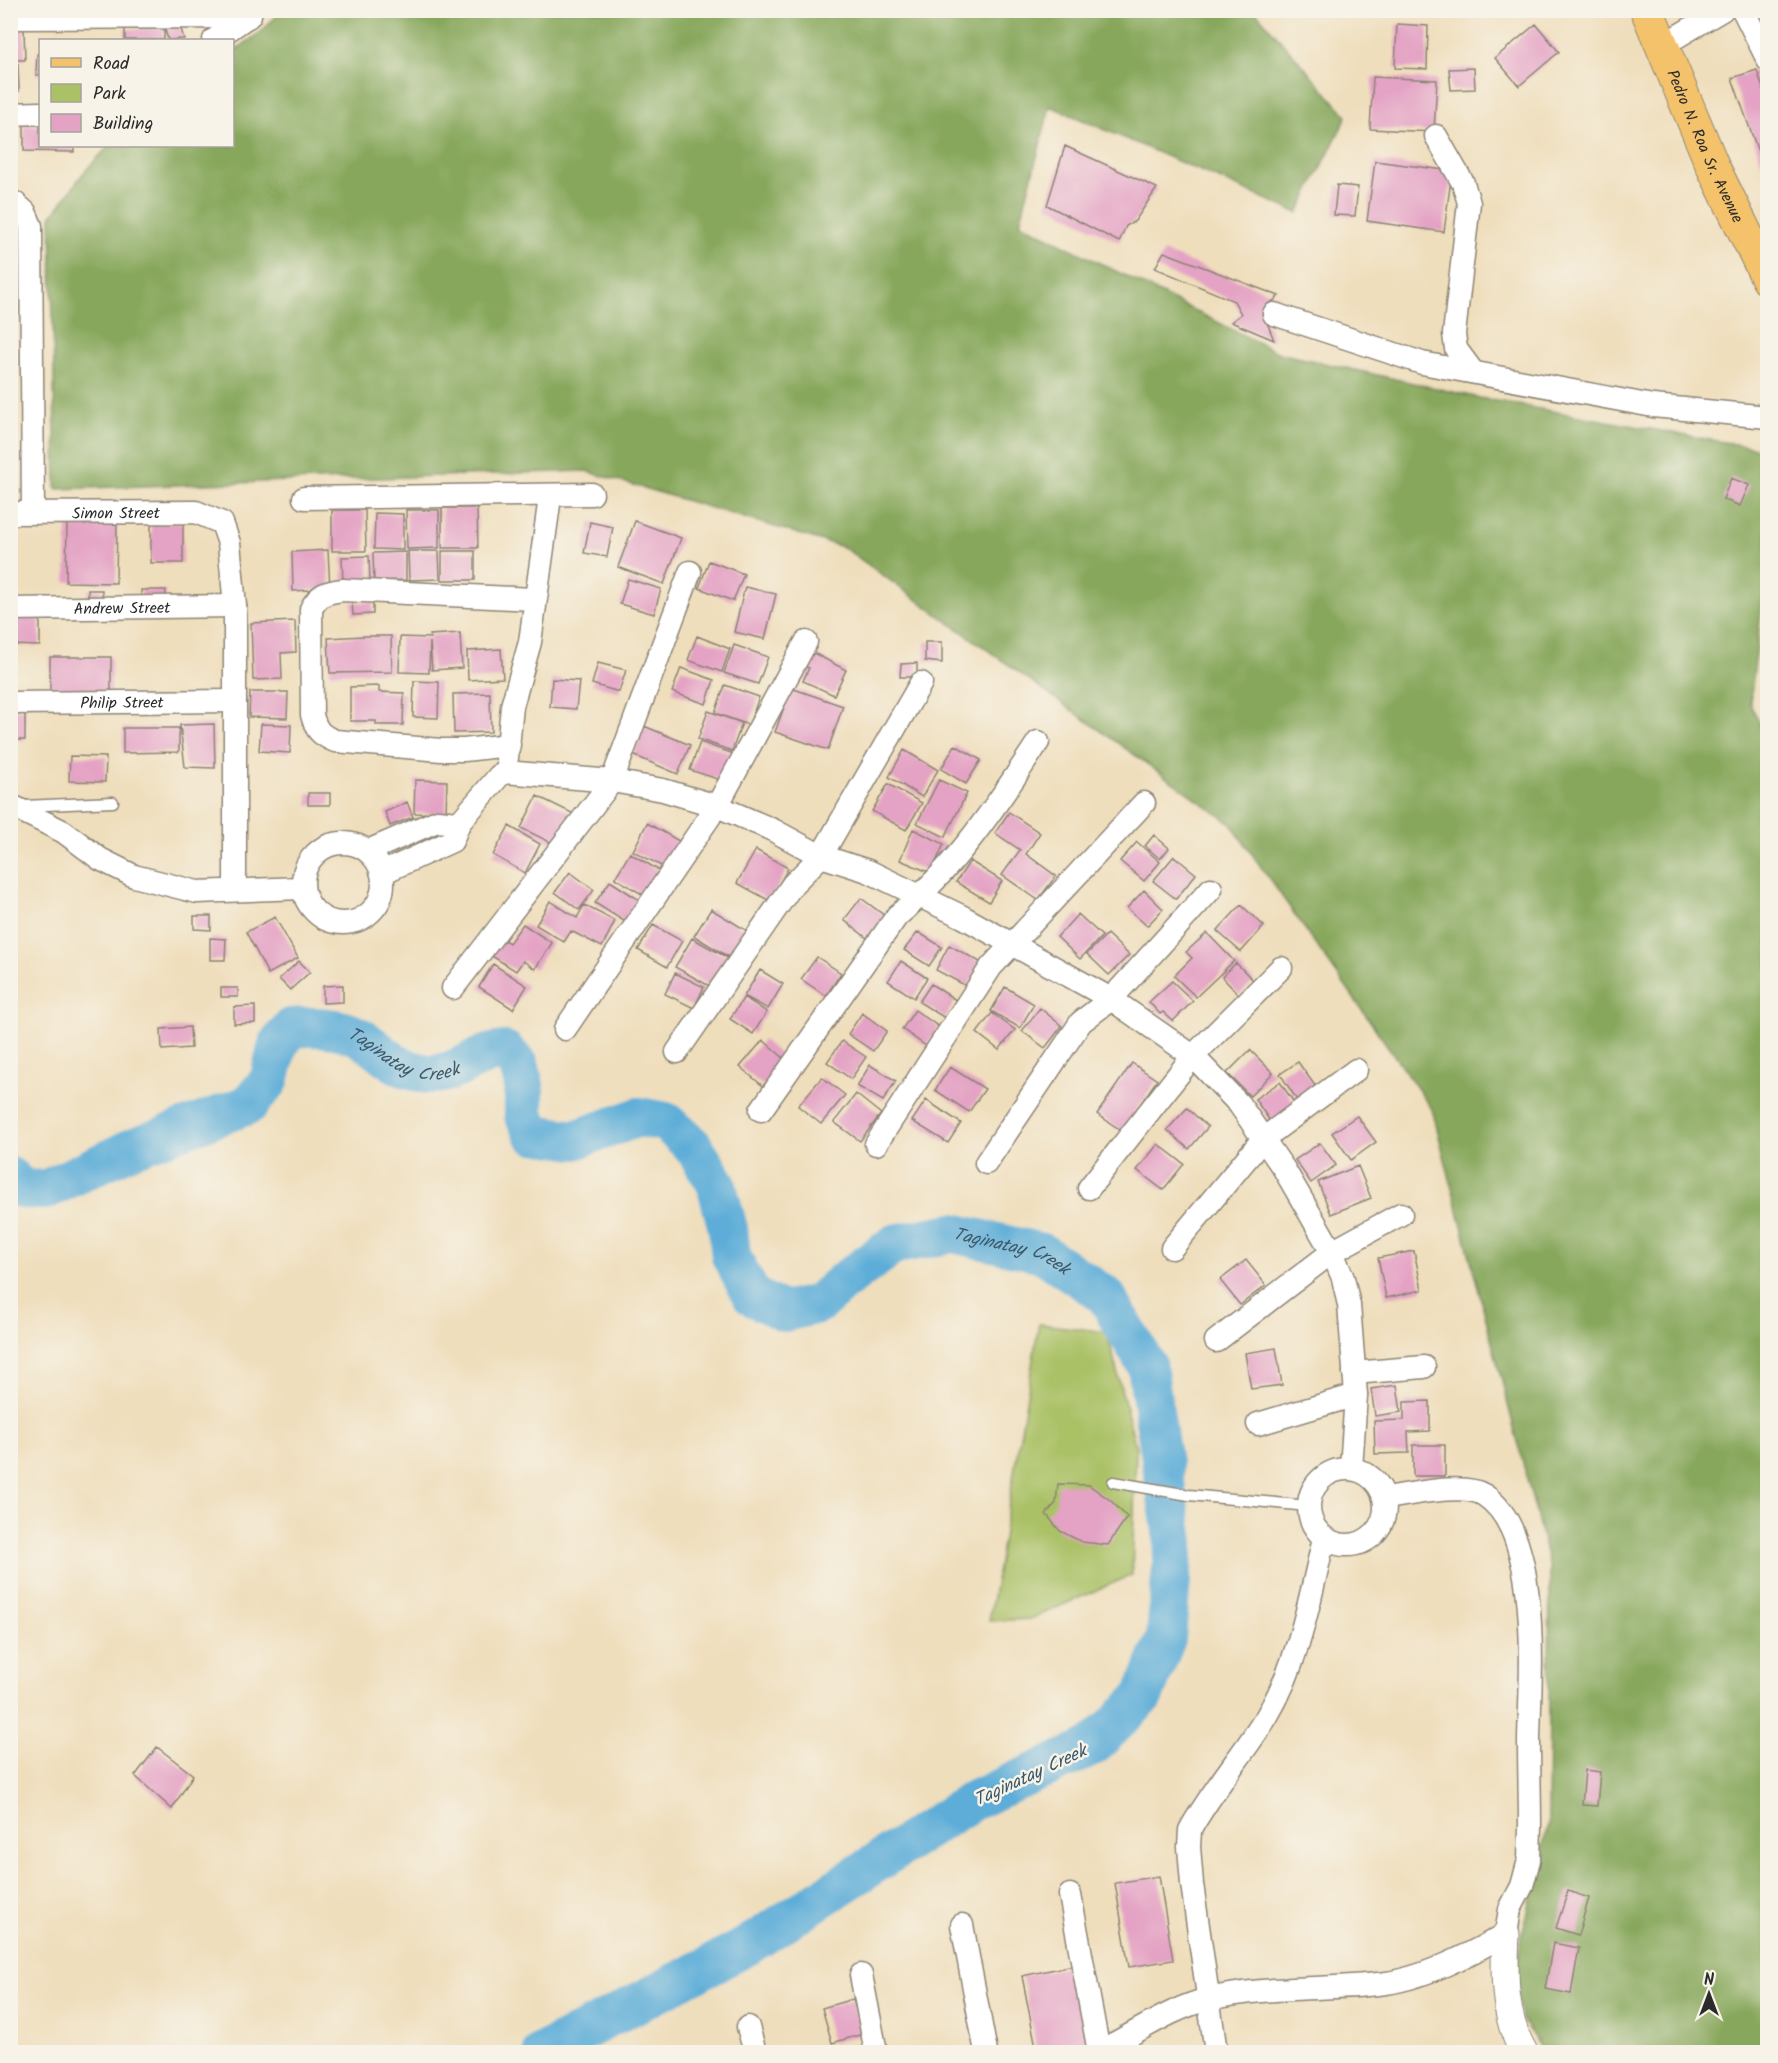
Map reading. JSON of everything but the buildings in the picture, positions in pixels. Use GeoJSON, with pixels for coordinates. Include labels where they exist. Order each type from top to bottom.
{"type":"FeatureCollection","features":[{"type":"Feature","properties":{"kind":"main road","name":"Pedro N. Roa Sr. Avenue"},"geometry":{"type":"LineString","coordinates":[[1647,10],[1713,166],[1767,279]]}},
{"type":"Feature","properties":{"kind":"street"},"geometry":{"type":"LineString","coordinates":[[1663,45],[1722,10]]}},
{"type":"Feature","properties":{"kind":"street"},"geometry":{"type":"LineString","coordinates":[[1743,10],[1767,60]]}},
{"type":"Feature","properties":{"kind":"street"},"geometry":{"type":"LineString","coordinates":[[10,18],[251,14]]}},
{"type":"Feature","properties":{"kind":"street"},"geometry":{"type":"LineString","coordinates":[[215,39],[251,14]]}},
{"type":"Feature","properties":{"kind":"street"},"geometry":{"type":"LineString","coordinates":[[10,114],[39,113]]}},
{"type":"Feature","properties":{"kind":"street"},"geometry":{"type":"LineString","coordinates":[[1436,136],[1463,183],[1469,203],[1454,334],[1456,349],[1473,372]]}},
{"type":"Feature","properties":{"kind":"street"},"geometry":{"type":"LineString","coordinates":[[10,203],[15,203],[26,212],[31,226],[21,311],[21,410],[33,512]]}},
{"type":"Feature","properties":{"kind":"street"},"geometry":{"type":"LineString","coordinates":[[1274,314],[1422,363],[1653,406],[1767,417]]}},
{"type":"Feature","properties":{"kind":"street"},"geometry":{"type":"LineString","coordinates":[[304,498],[550,497],[592,494]]}},
{"type":"Feature","properties":{"kind":"street"},"geometry":{"type":"LineString","coordinates":[[505,772],[512,706],[530,642],[550,497]]}},
{"type":"Feature","properties":{"kind":"street","name":"Simon Street"},"geometry":{"type":"LineString","coordinates":[[10,513],[196,512],[222,523],[229,543],[235,606]]}},
{"type":"Feature","properties":{"kind":"street"},"geometry":{"type":"LineString","coordinates":[[453,988],[612,781],[690,572]]}},
{"type":"Feature","properties":{"kind":"street"},"geometry":{"type":"LineString","coordinates":[[509,745],[441,750],[335,741],[322,736],[315,728],[312,715],[311,609],[317,598],[327,592],[343,590],[535,599]]}},
{"type":"Feature","properties":{"kind":"street"},"geometry":{"type":"LineString","coordinates":[[235,606],[235,890]]}},
{"type":"Feature","properties":{"kind":"street","name":"Andrew Street"},"geometry":{"type":"LineString","coordinates":[[10,609],[235,606]]}},
{"type":"Feature","properties":{"kind":"street"},"geometry":{"type":"LineString","coordinates":[[565,1029],[717,806],[806,642]]}},
{"type":"Feature","properties":{"kind":"street"},"geometry":{"type":"LineString","coordinates":[[677,1052],[793,884],[821,856],[921,683]]}},
{"type":"Feature","properties":{"kind":"street","name":"Philip Street"},"geometry":{"type":"LineString","coordinates":[[10,703],[235,701]]}},
{"type":"Feature","properties":{"kind":"street"},"geometry":{"type":"LineString","coordinates":[[761,1110],[897,916],[922,896],[989,818],[1038,742]]}},
{"type":"Feature","properties":{"kind":"street"},"geometry":{"type":"LineString","coordinates":[[382,873],[452,841],[459,824],[499,776],[505,772],[612,781],[663,790],[717,806],[773,830],[821,856],[868,871],[922,896],[1111,999],[1193,1056],[1239,1104],[1284,1168],[1332,1252],[1349,1305],[1355,1384],[1351,1469]]}},
{"type":"Feature","properties":{"kind":"street"},"geometry":{"type":"LineString","coordinates":[[876,1144],[991,967],[1015,945],[1144,803]]}},
{"type":"Feature","properties":{"kind":"street"},"geometry":{"type":"LineString","coordinates":[[13,807],[64,832],[100,859],[134,876],[197,892],[303,888]]}},
{"type":"Feature","properties":{"kind":"street"},"geometry":{"type":"LineString","coordinates":[[368,851],[437,820],[459,824]]}},
{"type":"Feature","properties":{"kind":"street"},"geometry":{"type":"LineString","coordinates":[[343,842],[368,851],[377,861],[382,873],[380,899],[373,910],[350,922],[337,923],[314,911],[303,888],[303,874],[308,862],[317,852],[329,845],[343,842]]}},
{"type":"Feature","properties":{"kind":"street"},"geometry":{"type":"LineString","coordinates":[[986,1163],[1081,1022],[1111,999],[1212,889]]}},
{"type":"Feature","properties":{"kind":"street"},"geometry":{"type":"LineString","coordinates":[[1089,1188],[1193,1056],[1281,968]]}},
{"type":"Feature","properties":{"kind":"street"},"geometry":{"type":"LineString","coordinates":[[1172,1248],[1263,1139],[1356,1070]]}},
{"type":"Feature","properties":{"kind":"street"},"geometry":{"type":"LineString","coordinates":[[1216,1341],[1332,1252],[1401,1214]]}},
{"type":"Feature","properties":{"kind":"street"},"geometry":{"type":"LineString","coordinates":[[1258,1424],[1355,1384],[1424,1367]]}},
{"type":"Feature","properties":{"kind":"street"},"geometry":{"type":"LineString","coordinates":[[1351,1469],[1372,1478],[1385,1498],[1384,1518],[1374,1535],[1365,1541],[1346,1545],[1324,1538],[1310,1518],[1308,1506],[1312,1491],[1322,1478],[1335,1470],[1351,1469]]}},
{"type":"Feature","properties":{"kind":"street"},"geometry":{"type":"LineString","coordinates":[[1385,1498],[1455,1490],[1484,1495],[1504,1514],[1515,1540],[1531,1616],[1530,1827],[1529,1860],[1522,1886],[1510,1909],[1506,1934],[1505,1989],[1511,2018],[1524,2052]]}},
{"type":"Feature","properties":{"kind":"street"},"geometry":{"type":"LineString","coordinates":[[1216,2052],[1191,1884],[1190,1830],[1267,1717],[1283,1685],[1307,1610],[1324,1538]]}},
{"type":"Feature","properties":{"kind":"street"},"geometry":{"type":"LineString","coordinates":[[1070,1895],[1098,2052],[1170,2013],[1208,1999],[1305,1988],[1380,1984],[1456,1960],[1506,1934]]}},
{"type":"Feature","properties":{"kind":"street"},"geometry":{"type":"LineString","coordinates":[[962,1925],[986,2052]]}},
{"type":"Feature","properties":{"kind":"street"},"geometry":{"type":"LineString","coordinates":[[861,1975],[876,2052]]}},
{"type":"Feature","properties":{"kind":"street"},"geometry":{"type":"LineString","coordinates":[[748,2027],[755,2052]]}},
{"type":"Feature","properties":{"kind":"lane"},"geometry":{"type":"LineString","coordinates":[[13,807],[113,802]]}},
{"type":"Feature","properties":{"kind":"lane"},"geometry":{"type":"LineString","coordinates":[[1113,1482],[1189,1495],[1308,1506]]}},
{"type":"Feature","properties":{"kind":"green space"},"geometry":{"type":"Polygon","coordinates":[[[281,11],[1255,11],[1347,116],[1298,213],[1050,106],[1020,223],[1279,353],[1480,398],[1767,450],[1767,563],[1750,703],[1768,741],[1767,2052],[1544,2052],[1521,2019],[1514,1972],[1548,1824],[1550,1568],[1432,1109],[1230,823],[843,547],[586,471],[56,489],[51,217],[84,172],[108,147],[234,147],[234,51],[262,31],[281,11]]]}},
{"type":"Feature","properties":{"kind":"green space"},"geometry":{"type":"Polygon","coordinates":[[[1039,1324],[1107,1332],[1136,1448],[1132,1575],[1030,1619],[989,1621],[1039,1324]]]}},
{"type":"Feature","properties":{"kind":"waterway","name":"Taginatay Creek"},"geometry":{"type":"LineString","coordinates":[[10,1177],[23,1189],[45,1190],[132,1148],[248,1105],[269,1081],[278,1045],[291,1028],[325,1028],[351,1033],[402,1067],[422,1073],[444,1073],[484,1056],[505,1051],[519,1065],[524,1086],[524,1115],[534,1134],[575,1140],[639,1117],[666,1122],[693,1146],[716,1183],[728,1229],[731,1256],[752,1296],[784,1312],[818,1304],[844,1281],[895,1244],[953,1233],[1042,1253],[1106,1296],[1147,1366],[1174,1543],[1166,1638],[1143,1697],[1092,1747],[972,1801],[747,1946],[543,2052]]}}]}
